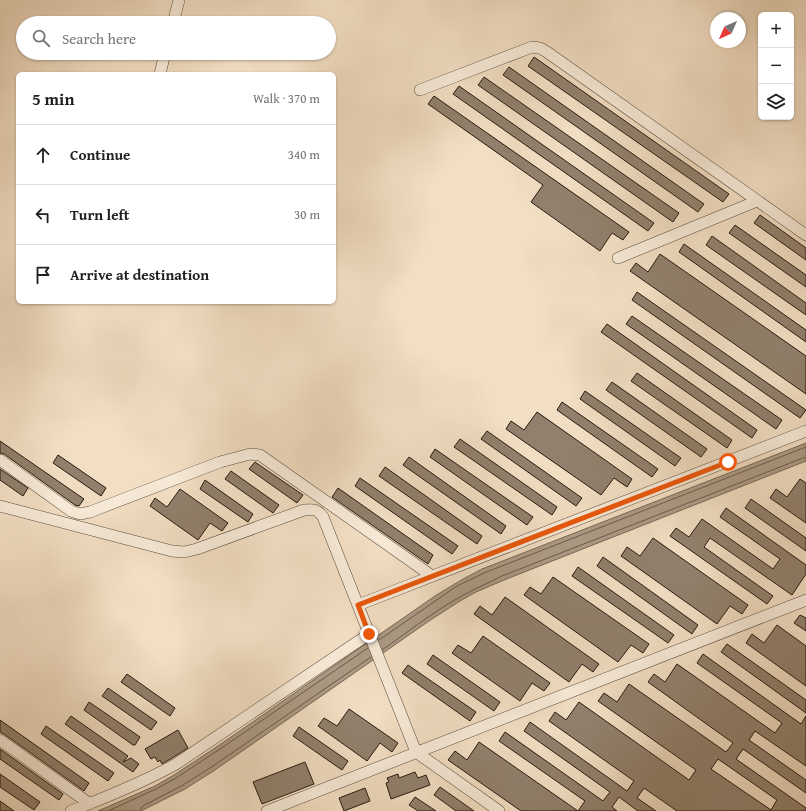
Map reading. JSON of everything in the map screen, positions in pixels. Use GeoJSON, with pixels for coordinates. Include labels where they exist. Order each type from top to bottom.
{"type":"FeatureCollection","features":[{"type":"Feature","properties":{"kind":"street"},"geometry":{"type":"LineString","coordinates":[[175,16],[179,0]]}},
{"type":"Feature","properties":{"kind":"street"},"geometry":{"type":"LineString","coordinates":[[420,90],[532,47],[540,48],[806,235]]}},
{"type":"Feature","properties":{"kind":"street"},"geometry":{"type":"LineString","coordinates":[[160,72],[163,60]]}},
{"type":"Feature","properties":{"kind":"street"},"geometry":{"type":"LineString","coordinates":[[618,258],[757,201]]}},
{"type":"Feature","properties":{"kind":"street"},"geometry":{"type":"LineString","coordinates":[[358,605],[806,431]]}},
{"type":"Feature","properties":{"kind":"street"},"geometry":{"type":"LineString","coordinates":[[0,460],[71,511],[80,514],[90,512],[220,462],[250,454],[260,455],[432,576]]}},
{"type":"Feature","properties":{"kind":"street"},"geometry":{"type":"LineString","coordinates":[[0,506],[172,551],[184,552],[197,549],[304,510],[312,509],[319,511],[323,517],[416,752],[500,811]]}},
{"type":"Feature","properties":{"kind":"street"},"geometry":{"type":"LineString","coordinates":[[267,811],[806,600]]}},
{"type":"Feature","properties":{"kind":"street"},"geometry":{"type":"LineString","coordinates":[[71,811],[153,777],[176,764],[370,636]]}},
{"type":"Feature","properties":{"kind":"street"},"geometry":{"type":"LineString","coordinates":[[0,740],[90,804]]}},
{"type":"Feature","properties":{"kind":"water"},"geometry":{"type":"Polygon","coordinates":[[[806,443],[806,461],[476,592],[429,621],[215,770],[185,789],[141,811],[98,811],[155,786],[174,775],[435,596],[476,572],[806,443]]]}},
{"type":"Feature","properties":{"kind":"building"},"geometry":{"type":"Polygon","coordinates":[[[534,57],[729,194],[723,202],[528,66],[534,57]]]}},
{"type":"Feature","properties":{"kind":"building"},"geometry":{"type":"Polygon","coordinates":[[[509,67],[704,204],[698,212],[503,75],[509,67]]]}},
{"type":"Feature","properties":{"kind":"building"},"geometry":{"type":"Polygon","coordinates":[[[484,77],[679,213],[673,222],[478,85],[484,77]]]}},
{"type":"Feature","properties":{"kind":"building"},"geometry":{"type":"Polygon","coordinates":[[[459,86],[654,223],[648,231],[453,94],[459,86]]]}},
{"type":"Feature","properties":{"kind":"building"},"geometry":{"type":"Polygon","coordinates":[[[434,96],[629,232],[623,240],[612,233],[600,251],[531,202],[543,185],[428,104],[434,96]]]}},
{"type":"Feature","properties":{"kind":"building"},"geometry":{"type":"Polygon","coordinates":[[[760,215],[806,248],[806,260],[754,223],[760,215]]]}},
{"type":"Feature","properties":{"kind":"building"},"geometry":{"type":"Polygon","coordinates":[[[735,225],[806,275],[806,287],[729,233],[735,225]]]}},
{"type":"Feature","properties":{"kind":"building"},"geometry":{"type":"Polygon","coordinates":[[[712,236],[806,303],[806,315],[706,245],[712,236]]]}},
{"type":"Feature","properties":{"kind":"building"},"geometry":{"type":"Polygon","coordinates":[[[684,244],[806,330],[806,342],[679,252],[684,244]]]}},
{"type":"Feature","properties":{"kind":"building"},"geometry":{"type":"Polygon","coordinates":[[[660,254],[806,356],[806,394],[630,271],[636,263],[648,272],[660,254]]]}},
{"type":"Feature","properties":{"kind":"building"},"geometry":{"type":"Polygon","coordinates":[[[637,292],[806,410],[800,418],[632,300],[637,292]]]}},
{"type":"Feature","properties":{"kind":"building"},"geometry":{"type":"Polygon","coordinates":[[[632,316],[782,420],[776,429],[626,324],[632,316]]]}},
{"type":"Feature","properties":{"kind":"building"},"geometry":{"type":"Polygon","coordinates":[[[607,324],[757,430],[752,438],[601,332],[607,324]]]}},
{"type":"Feature","properties":{"kind":"building"},"geometry":{"type":"Polygon","coordinates":[[[637,373],[732,440],[727,448],[631,381],[637,373]]]}},
{"type":"Feature","properties":{"kind":"building"},"geometry":{"type":"Polygon","coordinates":[[[612,382],[707,449],[701,457],[606,390],[612,382]]]}},
{"type":"Feature","properties":{"kind":"building"},"geometry":{"type":"Polygon","coordinates":[[[585,391],[681,458],[675,466],[580,399],[585,391]]]}},
{"type":"Feature","properties":{"kind":"building"},"geometry":{"type":"Polygon","coordinates":[[[562,402],[658,469],[652,477],[557,410],[562,402]]]}},
{"type":"Feature","properties":{"kind":"building"},"geometry":{"type":"Polygon","coordinates":[[[537,412],[632,479],[627,487],[614,478],[601,495],[506,429],[511,421],[524,430],[537,412]]]}},
{"type":"Feature","properties":{"kind":"building"},"geometry":{"type":"Polygon","coordinates":[[[487,431],[582,498],[576,506],[481,439],[487,431]]]}},
{"type":"Feature","properties":{"kind":"building"},"geometry":{"type":"Polygon","coordinates":[[[460,439],[557,507],[552,515],[454,447],[460,439]]]}},
{"type":"Feature","properties":{"kind":"building"},"geometry":{"type":"Polygon","coordinates":[[[0,441],[84,499],[79,506],[75,505],[4,454],[0,453],[0,441]]]}},
{"type":"Feature","properties":{"kind":"building"},"geometry":{"type":"Polygon","coordinates":[[[435,449],[533,517],[527,525],[430,457],[435,449]]]}},
{"type":"Feature","properties":{"kind":"building"},"geometry":{"type":"Polygon","coordinates":[[[58,455],[106,488],[101,496],[53,463],[58,455]]]}},
{"type":"Feature","properties":{"kind":"building"},"geometry":{"type":"Polygon","coordinates":[[[409,457],[506,526],[501,534],[403,465],[409,457]]]}},
{"type":"Feature","properties":{"kind":"building"},"geometry":{"type":"Polygon","coordinates":[[[255,462],[303,495],[297,503],[249,469],[255,462]]]}},
{"type":"Feature","properties":{"kind":"building"},"geometry":{"type":"Polygon","coordinates":[[[385,467],[482,536],[477,544],[379,476],[385,467]]]}},
{"type":"Feature","properties":{"kind":"building"},"geometry":{"type":"Polygon","coordinates":[[[0,469],[28,488],[23,496],[0,480],[0,469]]]}},
{"type":"Feature","properties":{"kind":"building"},"geometry":{"type":"Polygon","coordinates":[[[231,471],[279,505],[273,513],[225,479],[231,471]]]}},
{"type":"Feature","properties":{"kind":"building"},"geometry":{"type":"Polygon","coordinates":[[[360,478],[458,546],[452,554],[355,486],[360,478]]]}},
{"type":"Feature","properties":{"kind":"building"},"geometry":{"type":"Polygon","coordinates":[[[800,479],[806,483],[806,523],[770,498],[776,489],[787,497],[800,479]]]}},
{"type":"Feature","properties":{"kind":"building"},"geometry":{"type":"Polygon","coordinates":[[[205,480],[253,514],[248,522],[200,489],[205,480]]]}},
{"type":"Feature","properties":{"kind":"building"},"geometry":{"type":"Polygon","coordinates":[[[338,488],[433,555],[428,564],[332,497],[338,488]]]}},
{"type":"Feature","properties":{"kind":"building"},"geometry":{"type":"Polygon","coordinates":[[[180,489],[228,523],[222,531],[210,523],[198,540],[150,506],[155,498],[167,507],[180,489]]]}},
{"type":"Feature","properties":{"kind":"building"},"geometry":{"type":"Polygon","coordinates":[[[751,499],[806,538],[806,551],[745,508],[751,499]]]}},
{"type":"Feature","properties":{"kind":"building"},"geometry":{"type":"Polygon","coordinates":[[[726,508],[806,565],[806,574],[792,595],[710,538],[704,547],[773,596],[767,604],[670,536],[676,528],[689,537],[702,519],[773,569],[780,559],[720,517],[726,508]]]}},
{"type":"Feature","properties":{"kind":"building"},"geometry":{"type":"Polygon","coordinates":[[[653,538],[748,605],[742,614],[730,606],[717,624],[621,556],[627,547],[640,556],[653,538]]]}},
{"type":"Feature","properties":{"kind":"building"},"geometry":{"type":"Polygon","coordinates":[[[603,557],[698,625],[692,634],[597,566],[603,557]]]}},
{"type":"Feature","properties":{"kind":"building"},"geometry":{"type":"Polygon","coordinates":[[[578,567],[674,635],[668,643],[572,576],[578,567]]]}},
{"type":"Feature","properties":{"kind":"building"},"geometry":{"type":"Polygon","coordinates":[[[553,577],[649,644],[643,653],[631,645],[618,662],[524,595],[530,587],[541,594],[553,577]]]}},
{"type":"Feature","properties":{"kind":"building"},"geometry":{"type":"Polygon","coordinates":[[[505,597],[599,664],[593,672],[582,664],[569,682],[474,614],[480,606],[492,615],[505,597]]]}},
{"type":"Feature","properties":{"kind":"building"},"geometry":{"type":"Polygon","coordinates":[[[800,615],[806,618],[806,631],[794,623],[800,615]]]}},
{"type":"Feature","properties":{"kind":"building"},"geometry":{"type":"Polygon","coordinates":[[[777,625],[806,646],[806,686],[746,643],[752,634],[764,643],[777,625]]]}},
{"type":"Feature","properties":{"kind":"building"},"geometry":{"type":"Polygon","coordinates":[[[483,636],[550,683],[544,691],[532,683],[520,701],[452,653],[458,645],[471,653],[483,636]]]}},
{"type":"Feature","properties":{"kind":"building"},"geometry":{"type":"Polygon","coordinates":[[[727,644],[806,700],[806,713],[721,652],[727,644]]]}},
{"type":"Feature","properties":{"kind":"building"},"geometry":{"type":"Polygon","coordinates":[[[703,654],[801,724],[806,716],[806,766],[755,731],[749,740],[806,780],[806,793],[743,749],[736,759],[806,808],[806,811],[677,811],[644,788],[637,798],[656,811],[638,811],[619,797],[612,807],[617,811],[578,811],[585,801],[499,741],[505,732],[603,801],[610,792],[524,731],[530,722],[627,791],[634,781],[549,721],[555,712],[566,720],[579,702],[689,780],[696,770],[598,701],[604,693],[617,702],[629,684],[726,752],[733,743],[648,682],[654,674],[665,682],[677,664],[775,733],[782,723],[697,663],[703,654]],[[718,759],[711,769],[771,810],[777,800],[718,759]]]}},
{"type":"Feature","properties":{"kind":"building"},"geometry":{"type":"Polygon","coordinates":[[[433,655],[500,702],[494,711],[427,664],[433,655]]]}},
{"type":"Feature","properties":{"kind":"building"},"geometry":{"type":"Polygon","coordinates":[[[408,665],[476,712],[470,721],[402,673],[408,665]]]}},
{"type":"Feature","properties":{"kind":"building"},"geometry":{"type":"Polygon","coordinates":[[[127,674],[175,708],[170,716],[121,682],[127,674]]]}},
{"type":"Feature","properties":{"kind":"building"},"geometry":{"type":"Polygon","coordinates":[[[108,688],[157,722],[151,730],[102,696],[108,688]]]}},
{"type":"Feature","properties":{"kind":"building"},"geometry":{"type":"Polygon","coordinates":[[[89,702],[140,737],[135,745],[84,710],[89,702]]]}},
{"type":"Feature","properties":{"kind":"building"},"geometry":{"type":"Polygon","coordinates":[[[349,709],[398,743],[392,752],[380,743],[367,761],[318,726],[324,718],[337,726],[349,709]]]}},
{"type":"Feature","properties":{"kind":"building"},"geometry":{"type":"Polygon","coordinates":[[[71,716],[128,756],[123,762],[131,758],[139,764],[133,772],[65,724],[71,716]]]}},
{"type":"Feature","properties":{"kind":"building"},"geometry":{"type":"Polygon","coordinates":[[[0,720],[89,783],[84,791],[0,732],[0,720]]]}},
{"type":"Feature","properties":{"kind":"building"},"geometry":{"type":"Polygon","coordinates":[[[46,726],[114,773],[108,781],[41,734],[46,726]]]}},
{"type":"Feature","properties":{"kind":"building"},"geometry":{"type":"Polygon","coordinates":[[[299,727],[348,761],[342,770],[293,736],[299,727]]]}},
{"type":"Feature","properties":{"kind":"building"},"geometry":{"type":"Polygon","coordinates":[[[178,730],[188,748],[162,764],[160,760],[158,762],[155,757],[151,759],[145,749],[178,730]]]}},
{"type":"Feature","properties":{"kind":"building"},"geometry":{"type":"Polygon","coordinates":[[[479,742],[578,811],[521,811],[448,760],[455,751],[467,760],[479,742]]]}},
{"type":"Feature","properties":{"kind":"building"},"geometry":{"type":"Polygon","coordinates":[[[0,749],[63,794],[59,800],[0,759],[0,749]]]}},
{"type":"Feature","properties":{"kind":"building"},"geometry":{"type":"Polygon","coordinates":[[[305,762],[314,784],[262,804],[253,782],[305,762]]]}},
{"type":"Feature","properties":{"kind":"building"},"geometry":{"type":"Polygon","coordinates":[[[415,772],[418,778],[426,775],[430,785],[391,799],[386,783],[389,782],[387,778],[398,774],[399,778],[415,772]]]}},
{"type":"Feature","properties":{"kind":"building"},"geometry":{"type":"Polygon","coordinates":[[[0,774],[40,802],[34,810],[0,787],[0,774]]]}},
{"type":"Feature","properties":{"kind":"building"},"geometry":{"type":"Polygon","coordinates":[[[440,787],[474,811],[456,811],[434,795],[440,787]]]}},
{"type":"Feature","properties":{"kind":"building"},"geometry":{"type":"Polygon","coordinates":[[[365,788],[370,801],[344,811],[339,798],[365,788]]]}},
{"type":"Feature","properties":{"kind":"building"},"geometry":{"type":"Polygon","coordinates":[[[415,797],[436,811],[418,811],[409,805],[415,797]]]}},
{"type":"Feature","properties":{"kind":"building"},"geometry":{"type":"Polygon","coordinates":[[[0,801],[14,811],[0,811],[0,801]]]}},
{"type":"Feature","properties":{"kind":"route"},"geometry":{"type":"LineString","coordinates":[[369,634],[358,605],[728,462]]}}]}
